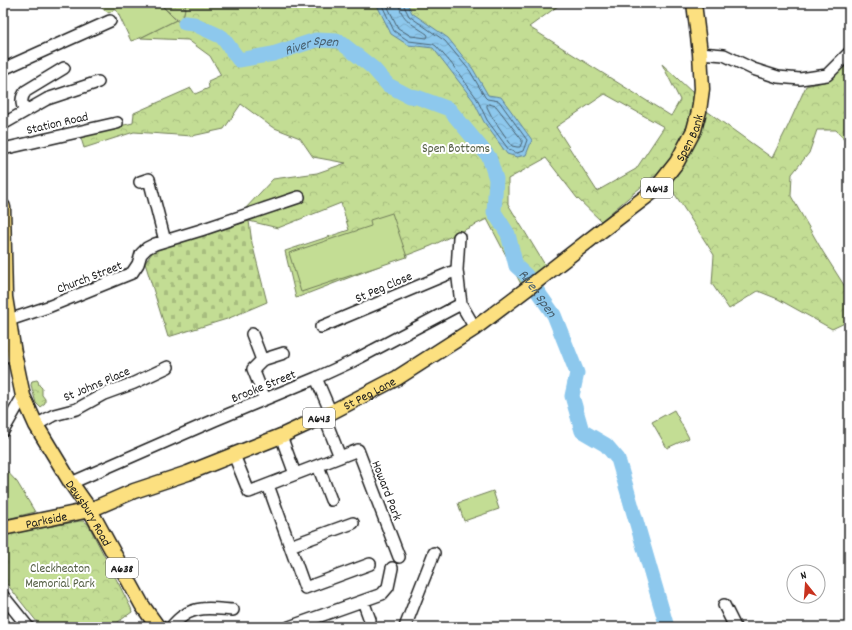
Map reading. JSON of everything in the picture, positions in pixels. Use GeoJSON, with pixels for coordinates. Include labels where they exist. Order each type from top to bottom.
{"type":"FeatureCollection","features":[{"type":"Feature","properties":{"kind":"main road","name":"A643"},"geometry":{"type":"LineString","coordinates":[[694,3],[700,53]]}},
{"type":"Feature","properties":{"kind":"main road","name":"Spen Bank"},"geometry":{"type":"LineString","coordinates":[[541,278],[655,190],[677,162],[694,130],[702,89],[700,53]]}},
{"type":"Feature","properties":{"kind":"main road","name":"A638"},"geometry":{"type":"LineString","coordinates":[[3,206],[4,297],[9,320],[9,355],[23,396]]}},
{"type":"Feature","properties":{"kind":"main road","name":"St Peg Lane"},"geometry":{"type":"LineString","coordinates":[[90,510],[134,491],[188,473],[234,455],[281,436],[328,414],[397,378],[475,328],[541,278]]}},
{"type":"Feature","properties":{"kind":"main road","name":"Dewsbury Road"},"geometry":{"type":"LineString","coordinates":[[23,396],[34,421],[71,483],[90,510],[142,605],[159,627]]}},
{"type":"Feature","properties":{"kind":"main road","name":"Parkside"},"geometry":{"type":"LineString","coordinates":[[3,528],[90,510]]}},
{"type":"Feature","properties":{"kind":"street"},"geometry":{"type":"LineString","coordinates":[[3,68],[110,22]]}},
{"type":"Feature","properties":{"kind":"street"},"geometry":{"type":"LineString","coordinates":[[700,53],[724,55],[753,69],[778,77],[800,79],[827,75],[849,53]]}},
{"type":"Feature","properties":{"kind":"street"},"geometry":{"type":"LineString","coordinates":[[25,112],[22,104],[23,96],[26,91],[64,68]]}},
{"type":"Feature","properties":{"kind":"street"},"geometry":{"type":"LineString","coordinates":[[3,124],[47,99],[98,82]]}},
{"type":"Feature","properties":{"kind":"street","name":"Station Road"},"geometry":{"type":"LineString","coordinates":[[3,149],[117,123]]}},
{"type":"Feature","properties":{"kind":"street"},"geometry":{"type":"LineString","coordinates":[[140,182],[150,179],[164,241]]}},
{"type":"Feature","properties":{"kind":"street","name":"Church Street"},"geometry":{"type":"LineString","coordinates":[[9,320],[48,307],[132,273],[138,264],[141,254],[147,248],[164,241],[299,197]]}},
{"type":"Feature","properties":{"kind":"street"},"geometry":{"type":"LineString","coordinates":[[460,236],[456,270],[461,304],[475,328]]}},
{"type":"Feature","properties":{"kind":"street","name":"St Peg Close"},"geometry":{"type":"LineString","coordinates":[[321,327],[456,270]]}},
{"type":"Feature","properties":{"kind":"street","name":"Brooke Street"},"geometry":{"type":"LineString","coordinates":[[71,483],[316,378],[353,361],[461,304]]}},
{"type":"Feature","properties":{"kind":"street"},"geometry":{"type":"LineString","coordinates":[[252,334],[262,360]]}},
{"type":"Feature","properties":{"kind":"street"},"geometry":{"type":"LineString","coordinates":[[265,399],[253,369],[262,360],[284,353]]}},
{"type":"Feature","properties":{"kind":"street","name":"St Johns Place"},"geometry":{"type":"LineString","coordinates":[[34,421],[77,409],[104,394],[134,383],[168,367]]}},
{"type":"Feature","properties":{"kind":"street"},"geometry":{"type":"LineString","coordinates":[[316,378],[340,457]]}},
{"type":"Feature","properties":{"kind":"street"},"geometry":{"type":"LineString","coordinates":[[3,431],[23,396]]}},
{"type":"Feature","properties":{"kind":"street"},"geometry":{"type":"LineString","coordinates":[[11,417],[20,414],[34,421]]}},
{"type":"Feature","properties":{"kind":"street"},"geometry":{"type":"LineString","coordinates":[[281,436],[295,474]]}},
{"type":"Feature","properties":{"kind":"street","name":"Howard Park"},"geometry":{"type":"LineString","coordinates":[[234,455],[249,492],[358,450],[399,557]]}},
{"type":"Feature","properties":{"kind":"street"},"geometry":{"type":"LineString","coordinates":[[318,466],[331,500]]}},
{"type":"Feature","properties":{"kind":"street"},"geometry":{"type":"LineString","coordinates":[[268,485],[305,588],[370,564]]}},
{"type":"Feature","properties":{"kind":"street"},"geometry":{"type":"LineString","coordinates":[[290,546],[353,523]]}},
{"type":"Feature","properties":{"kind":"street"},"geometry":{"type":"LineString","coordinates":[[405,627],[434,553]]}},
{"type":"Feature","properties":{"kind":"street"},"geometry":{"type":"LineString","coordinates":[[290,627],[382,594],[388,588],[392,568]]}},
{"type":"Feature","properties":{"kind":"street"},"geometry":{"type":"LineString","coordinates":[[3,596],[28,627]]}},
{"type":"Feature","properties":{"kind":"street"},"geometry":{"type":"LineString","coordinates":[[363,601],[370,620]]}},
{"type":"Feature","properties":{"kind":"street"},"geometry":{"type":"LineString","coordinates":[[724,605],[735,627]]}},
{"type":"Feature","properties":{"kind":"street"},"geometry":{"type":"LineString","coordinates":[[171,627],[184,615],[194,610],[207,608],[233,610]]}},
{"type":"Feature","properties":{"kind":"green space"},"geometry":{"type":"Polygon","coordinates":[[[94,3],[126,3],[109,13],[94,3]]]}},
{"type":"Feature","properties":{"kind":"green space"},"geometry":{"type":"Polygon","coordinates":[[[126,3],[159,3],[176,20],[131,41],[116,9],[126,3]]]}},
{"type":"Feature","properties":{"kind":"green space"},"geometry":{"type":"Polygon","coordinates":[[[159,3],[186,3],[182,24],[159,3]]]}},
{"type":"Feature","properties":{"kind":"green space","name":"Spen Bottoms"},"geometry":{"type":"Polygon","coordinates":[[[186,3],[562,3],[529,27],[671,116],[680,100],[662,64],[694,94],[704,109],[772,158],[806,86],[823,82],[838,72],[849,61],[849,144],[836,130],[817,130],[809,153],[792,174],[791,196],[823,252],[849,293],[849,321],[832,329],[778,299],[758,291],[729,309],[712,284],[714,255],[667,182],[654,176],[601,221],[577,198],[546,158],[508,179],[508,204],[545,265],[522,286],[487,219],[431,246],[296,298],[285,251],[349,230],[341,203],[278,228],[249,221],[190,239],[244,210],[273,179],[317,173],[346,163],[313,157],[300,138],[272,127],[241,104],[224,129],[192,136],[134,132],[84,148],[80,135],[133,123],[134,113],[191,88],[195,94],[209,88],[208,81],[221,75],[210,56],[188,40],[140,38],[176,20],[182,24],[186,3]],[[605,94],[556,127],[597,191],[636,169],[664,127],[605,94]]]}},
{"type":"Feature","properties":{"kind":"green space"},"geometry":{"type":"Polygon","coordinates":[[[392,213],[407,257],[301,292],[289,253],[371,226],[370,220],[392,213]]]}},
{"type":"Feature","properties":{"kind":"green space"},"geometry":{"type":"Polygon","coordinates":[[[249,221],[252,243],[267,302],[227,319],[168,337],[145,263],[154,250],[249,221]]]}},
{"type":"Feature","properties":{"kind":"green space"},"geometry":{"type":"Polygon","coordinates":[[[37,380],[42,388],[42,395],[45,399],[45,403],[40,407],[36,403],[31,385],[32,381],[37,380]]]}},
{"type":"Feature","properties":{"kind":"green space"},"geometry":{"type":"Polygon","coordinates":[[[674,410],[689,438],[667,448],[652,422],[674,410]]]}},
{"type":"Feature","properties":{"kind":"green space"},"geometry":{"type":"Polygon","coordinates":[[[3,467],[17,482],[35,512],[3,520],[3,467]]]}},
{"type":"Feature","properties":{"kind":"green space"},"geometry":{"type":"Polygon","coordinates":[[[493,491],[499,509],[464,521],[458,503],[493,491]]]}},
{"type":"Feature","properties":{"kind":"green space","name":"Cleckheaton Memorial Park"},"geometry":{"type":"Polygon","coordinates":[[[84,521],[88,524],[132,612],[111,627],[41,627],[3,579],[3,535],[84,521]]]}},
{"type":"Feature","properties":{"kind":"water"},"geometry":{"type":"Polygon","coordinates":[[[376,3],[407,3],[412,13],[448,38],[473,69],[488,95],[501,97],[532,140],[526,155],[517,157],[507,154],[484,122],[473,100],[433,48],[408,45],[391,34],[376,3]]]}},
{"type":"Feature","properties":{"kind":"waterway","name":"River Spen"},"geometry":{"type":"LineString","coordinates":[[185,23],[194,24],[222,37],[239,60],[273,54],[316,40],[339,41],[373,68],[388,85],[409,96],[417,97],[449,109],[489,157],[496,179],[494,212],[508,234],[516,266],[526,275],[554,315],[577,373],[572,396],[582,431],[606,445],[618,459],[667,627]]}}]}
